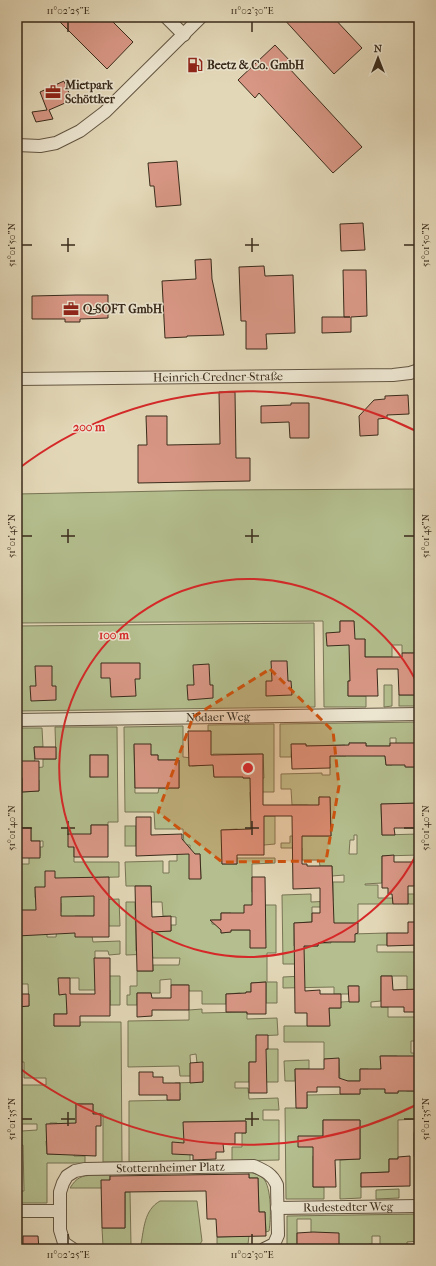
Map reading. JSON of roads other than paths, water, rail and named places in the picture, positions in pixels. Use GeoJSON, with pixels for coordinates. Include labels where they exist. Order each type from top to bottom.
{"type":"FeatureCollection","features":[{"type":"Feature","properties":{"kind":"street"},"geometry":{"type":"LineString","coordinates":[[166,17],[184,35]]}},
{"type":"Feature","properties":{"kind":"street"},"geometry":{"type":"LineString","coordinates":[[17,145],[40,146],[56,143],[80,131],[105,112],[201,17]]}},
{"type":"Feature","properties":{"kind":"street","name":"Heinrich-Credner-Straße"},"geometry":{"type":"LineString","coordinates":[[17,379],[393,375],[410,373],[419,370]]}},
{"type":"Feature","properties":{"kind":"street","name":"Nödaer Weg"},"geometry":{"type":"LineString","coordinates":[[17,720],[419,714]]}},
{"type":"Feature","properties":{"kind":"street","name":"Stotternheimer Platz"},"geometry":{"type":"LineString","coordinates":[[73,1249],[64,1243],[60,1230],[60,1192],[62,1183],[67,1176],[75,1171],[85,1168],[254,1166],[266,1171],[274,1177],[277,1185],[278,1236],[274,1244],[264,1249]]}},
{"type":"Feature","properties":{"kind":"street","name":"Rudestedter Weg"},"geometry":{"type":"LineString","coordinates":[[277,1208],[419,1206]]}},
{"type":"Feature","properties":{"kind":"street"},"geometry":{"type":"LineString","coordinates":[[17,1211],[60,1211]]}},
{"type":"Feature","properties":{"kind":"place","name":"Beetz & Co. GmbH"},"geometry":{"type":"Point","coordinates":[195,65]}},
{"type":"Feature","properties":{"kind":"place","name":"Mietpark Schöttker"},"geometry":{"type":"Point","coordinates":[53,92]}},
{"type":"Feature","properties":{"kind":"place","name":"Q-SOFT GmbH"},"geometry":{"type":"Point","coordinates":[71,309]}}]}
